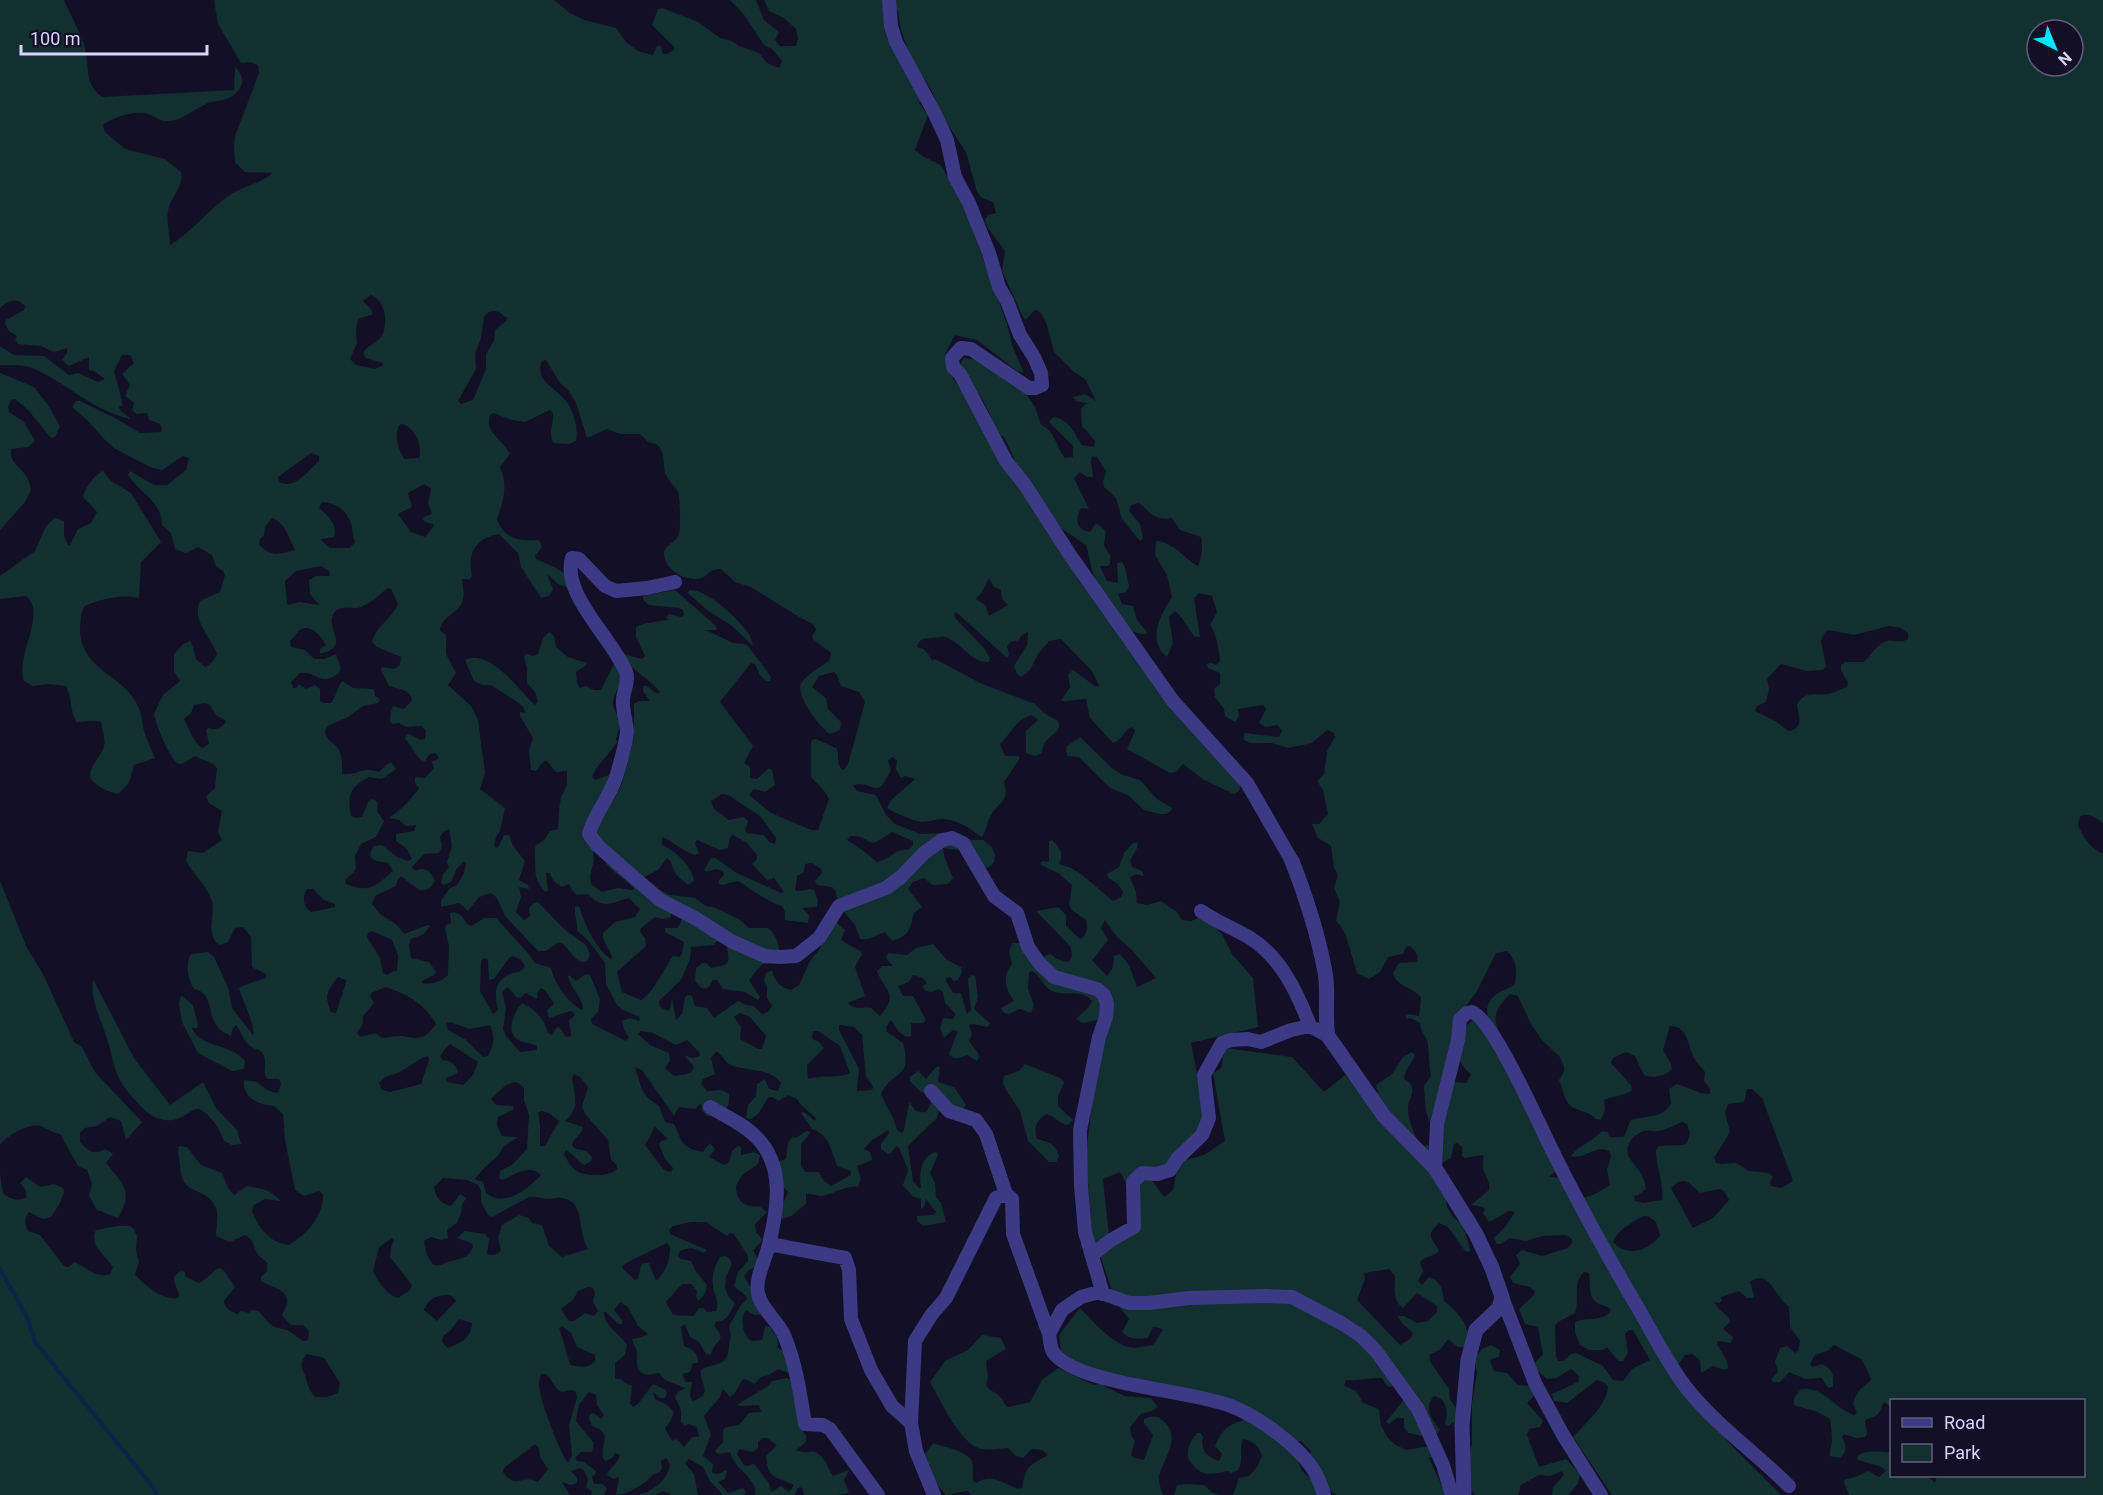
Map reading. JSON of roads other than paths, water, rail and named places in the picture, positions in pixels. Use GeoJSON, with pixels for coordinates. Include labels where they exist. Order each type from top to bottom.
{"type":"FeatureCollection","features":[{"type":"Feature","properties":{"kind":"street"},"geometry":{"type":"LineString","coordinates":[[889,0],[891,26],[896,42],[947,140],[955,177],[969,203],[989,253],[999,287],[1020,335],[1041,373],[1042,385],[1029,388],[971,349],[961,348],[956,352],[952,358],[954,367],[960,374],[1006,461],[1030,493],[1070,555],[1173,701],[1247,783],[1292,861],[1305,893],[1325,972],[1328,1036]]}},
{"type":"Feature","properties":{"kind":"street"},"geometry":{"type":"LineString","coordinates":[[675,582],[616,591],[605,586],[579,559],[572,558],[569,569],[582,604],[613,648],[627,674],[623,699],[627,734],[616,778],[603,806],[592,821],[589,834],[598,846],[660,900],[695,918],[731,941],[765,956],[780,957],[796,956],[819,938],[840,906],[886,888],[924,853],[942,840],[951,838],[963,843],[994,896],[1017,913],[1028,947],[1040,964],[1054,977],[1097,989],[1104,995],[1107,1004],[1080,1130],[1085,1232],[1103,1294]]}},
{"type":"Feature","properties":{"kind":"street"},"geometry":{"type":"LineString","coordinates":[[1201,911],[1263,947],[1284,973],[1302,1004],[1310,1026]]}},
{"type":"Feature","properties":{"kind":"street"},"geometry":{"type":"LineString","coordinates":[[1435,1168],[1437,1124],[1458,1040],[1460,1019],[1472,1012],[1481,1019],[1499,1046],[1532,1105],[1552,1151],[1576,1197],[1684,1384],[1707,1412],[1749,1452],[1771,1481],[1787,1491]]}},
{"type":"Feature","properties":{"kind":"street"},"geometry":{"type":"LineString","coordinates":[[1092,1255],[1111,1240],[1134,1227],[1133,1182],[1142,1173],[1157,1174],[1170,1170],[1178,1158],[1202,1135],[1209,1118],[1204,1075],[1222,1043],[1248,1039],[1261,1042],[1291,1030],[1310,1026],[1328,1036],[1384,1116],[1435,1168],[1476,1233],[1535,1383],[1563,1435],[1601,1495]]}},
{"type":"Feature","properties":{"kind":"street"},"geometry":{"type":"LineString","coordinates":[[932,1091],[950,1111],[976,1120],[986,1134],[1006,1194],[1012,1199],[1013,1234],[1053,1351],[1073,1368],[1110,1379],[1232,1406],[1262,1422],[1301,1453],[1316,1473],[1324,1495]]}},
{"type":"Feature","properties":{"kind":"street"},"geometry":{"type":"LineString","coordinates":[[710,1107],[756,1137],[774,1161],[777,1189],[770,1244],[758,1282],[758,1294],[783,1333],[792,1359],[805,1424],[823,1425],[830,1429],[878,1495]]}},
{"type":"Feature","properties":{"kind":"street"},"geometry":{"type":"LineString","coordinates":[[934,1495],[916,1451],[911,1423],[915,1341],[932,1314],[946,1298],[996,1198],[1006,1194]]}},
{"type":"Feature","properties":{"kind":"street"},"geometry":{"type":"LineString","coordinates":[[770,1244],[845,1258],[849,1270],[851,1319],[871,1370],[892,1406],[911,1423]]}},
{"type":"Feature","properties":{"kind":"street"},"geometry":{"type":"LineString","coordinates":[[1049,1334],[1062,1310],[1081,1298],[1099,1292],[1129,1303],[1190,1298],[1292,1297],[1361,1336],[1376,1351],[1418,1408],[1443,1465],[1452,1495]]}},
{"type":"Feature","properties":{"kind":"street"},"geometry":{"type":"LineString","coordinates":[[1464,1495],[1462,1425],[1468,1360],[1476,1330],[1499,1308],[1502,1296]]}},
{"type":"Feature","properties":{"kind":"waterway"},"geometry":{"type":"LineString","coordinates":[[0,1269],[28,1319],[35,1342],[153,1487],[157,1495]]}}]}
